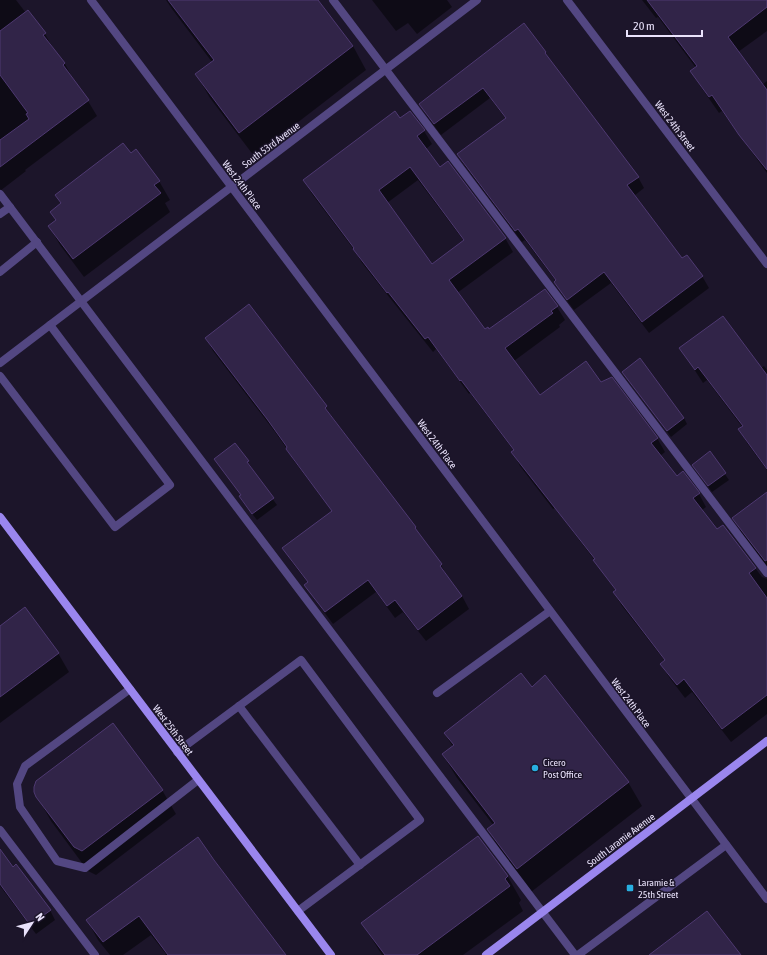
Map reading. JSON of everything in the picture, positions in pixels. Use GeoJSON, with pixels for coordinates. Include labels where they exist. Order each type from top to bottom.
{"type":"FeatureCollection","features":[{"type":"Feature","properties":{"kind":"street","name":"West 24th Place"},"geometry":{"type":"LineString","coordinates":[[91,0],[767,899]]}},
{"type":"Feature","properties":{"kind":"street"},"geometry":{"type":"LineString","coordinates":[[333,0],[767,573]]}},
{"type":"Feature","properties":{"kind":"street","name":"South 53rd Avenue"},"geometry":{"type":"LineString","coordinates":[[0,363],[477,0]]}},
{"type":"Feature","properties":{"kind":"street","name":"West 24th Street"},"geometry":{"type":"LineString","coordinates":[[568,0],[767,264]]}},
{"type":"Feature","properties":{"kind":"street"},"geometry":{"type":"LineString","coordinates":[[0,194],[575,955]]}},
{"type":"Feature","properties":{"kind":"street"},"geometry":{"type":"LineString","coordinates":[[0,214],[10,207]]}},
{"type":"Feature","properties":{"kind":"street"},"geometry":{"type":"LineString","coordinates":[[0,272],[37,242]]}},
{"type":"Feature","properties":{"kind":"street"},"geometry":{"type":"LineString","coordinates":[[0,376],[115,527],[170,485],[50,325]]}},
{"type":"Feature","properties":{"kind":"street","name":"West 25th Street"},"geometry":{"type":"LineString","coordinates":[[0,517],[331,955]]}},
{"type":"Feature","properties":{"kind":"street"},"geometry":{"type":"LineString","coordinates":[[437,693],[550,611]]}},
{"type":"Feature","properties":{"kind":"street"},"geometry":{"type":"LineString","coordinates":[[177,752],[301,660],[420,820],[298,911]]}},
{"type":"Feature","properties":{"kind":"street"},"geometry":{"type":"LineString","coordinates":[[130,689],[25,766],[17,784],[20,807],[57,862],[85,868],[198,780]]}},
{"type":"Feature","properties":{"kind":"street"},"geometry":{"type":"LineString","coordinates":[[240,706],[360,865]]}},
{"type":"Feature","properties":{"kind":"street","name":"South Laramie Avenue"},"geometry":{"type":"LineString","coordinates":[[486,955],[767,741]]}},
{"type":"Feature","properties":{"kind":"street"},"geometry":{"type":"LineString","coordinates":[[0,830],[95,955]]}},
{"type":"Feature","properties":{"kind":"street"},"geometry":{"type":"LineString","coordinates":[[578,955],[726,845]]}},
{"type":"Feature","properties":{"kind":"building"},"geometry":{"type":"Polygon","coordinates":[[[168,0],[318,0],[353,46],[239,133],[195,74],[214,60],[168,0]]]}},
{"type":"Feature","properties":{"kind":"building"},"geometry":{"type":"Polygon","coordinates":[[[647,0],[767,0],[767,7],[728,37],[767,90],[767,170],[739,135],[712,95],[709,97],[690,71],[697,66],[647,0]]]}},
{"type":"Feature","properties":{"kind":"building"},"geometry":{"type":"Polygon","coordinates":[[[28,10],[46,33],[43,35],[65,63],[63,65],[89,100],[0,167],[0,140],[29,119],[26,114],[28,113],[0,75],[0,31],[28,10]]]}},
{"type":"Feature","properties":{"kind":"building"},"geometry":{"type":"Polygon","coordinates":[[[524,23],[639,177],[627,185],[682,258],[687,255],[703,276],[642,322],[604,272],[567,300],[554,282],[556,280],[518,229],[515,231],[457,154],[506,118],[483,88],[434,124],[419,104],[524,23]]]}},
{"type":"Feature","properties":{"kind":"building"},"geometry":{"type":"Polygon","coordinates":[[[395,111],[400,118],[410,111],[425,130],[417,136],[440,167],[448,161],[506,238],[449,280],[485,329],[488,327],[489,329],[545,289],[558,306],[551,311],[553,313],[505,348],[540,395],[586,361],[601,382],[612,377],[658,438],[651,443],[677,476],[683,471],[700,493],[693,498],[717,529],[723,525],[756,568],[749,573],[767,598],[767,695],[722,729],[684,679],[677,685],[660,664],[665,660],[613,592],[616,590],[593,560],[595,559],[511,452],[514,450],[428,337],[425,339],[388,292],[387,293],[303,180],[395,111]],[[410,167],[379,190],[432,264],[464,240],[410,167]]]}},
{"type":"Feature","properties":{"kind":"building"},"geometry":{"type":"Polygon","coordinates":[[[123,143],[131,153],[136,149],[160,181],[154,185],[161,193],[73,259],[48,226],[56,220],[50,212],[61,203],[55,195],[123,143]]]}},
{"type":"Feature","properties":{"kind":"building"},"geometry":{"type":"Polygon","coordinates":[[[249,304],[327,406],[325,408],[416,527],[415,528],[442,564],[440,566],[462,596],[418,630],[395,600],[387,606],[368,580],[325,612],[304,585],[308,582],[282,548],[332,511],[286,449],[287,447],[267,419],[205,338],[249,304]]]}},
{"type":"Feature","properties":{"kind":"building"},"geometry":{"type":"Polygon","coordinates":[[[723,316],[767,375],[767,469],[738,429],[743,426],[698,367],[695,370],[679,348],[723,316]]]}},
{"type":"Feature","properties":{"kind":"building"},"geometry":{"type":"Polygon","coordinates":[[[640,358],[684,418],[667,431],[622,372],[640,358]]]}},
{"type":"Feature","properties":{"kind":"building"},"geometry":{"type":"Polygon","coordinates":[[[235,443],[249,461],[247,462],[274,498],[252,514],[239,496],[241,495],[214,459],[235,443]]]}},
{"type":"Feature","properties":{"kind":"building"},"geometry":{"type":"Polygon","coordinates":[[[710,451],[726,473],[708,486],[692,465],[710,451]]]}},
{"type":"Feature","properties":{"kind":"building"},"geometry":{"type":"Polygon","coordinates":[[[767,492],[767,560],[765,561],[732,518],[767,492]]]}},
{"type":"Feature","properties":{"kind":"building"},"geometry":{"type":"Polygon","coordinates":[[[25,607],[59,653],[0,697],[0,626],[25,607]]]}},
{"type":"Feature","properties":{"kind":"building","name":"Cicero Post Office"},"geometry":{"type":"Polygon","coordinates":[[[521,673],[532,687],[545,675],[629,782],[517,869],[487,829],[495,823],[442,754],[454,745],[444,733],[521,673]]]}},
{"type":"Feature","properties":{"kind":"building"},"geometry":{"type":"Polygon","coordinates":[[[113,723],[163,790],[82,851],[74,847],[36,797],[34,787],[36,781],[113,723]]]}},
{"type":"Feature","properties":{"kind":"building"},"geometry":{"type":"Polygon","coordinates":[[[478,836],[508,876],[505,879],[510,886],[417,955],[385,955],[361,923],[478,836]]]}},
{"type":"Feature","properties":{"kind":"building"},"geometry":{"type":"Polygon","coordinates":[[[198,837],[286,955],[168,955],[139,916],[103,942],[86,920],[198,837]]]}},
{"type":"Feature","properties":{"kind":"building"},"geometry":{"type":"Polygon","coordinates":[[[0,849],[13,867],[16,864],[51,910],[30,925],[0,884],[0,849]]]}},
{"type":"Feature","properties":{"kind":"building"},"geometry":{"type":"Polygon","coordinates":[[[707,911],[741,955],[649,955],[707,911]]]}},
{"type":"Feature","properties":{"kind":"place","name":"Cicero Post Office"},"geometry":{"type":"Point","coordinates":[535,768]}},
{"type":"Feature","properties":{"kind":"place","name":"Laramie & 25th Street"},"geometry":{"type":"Point","coordinates":[630,888]}}]}
